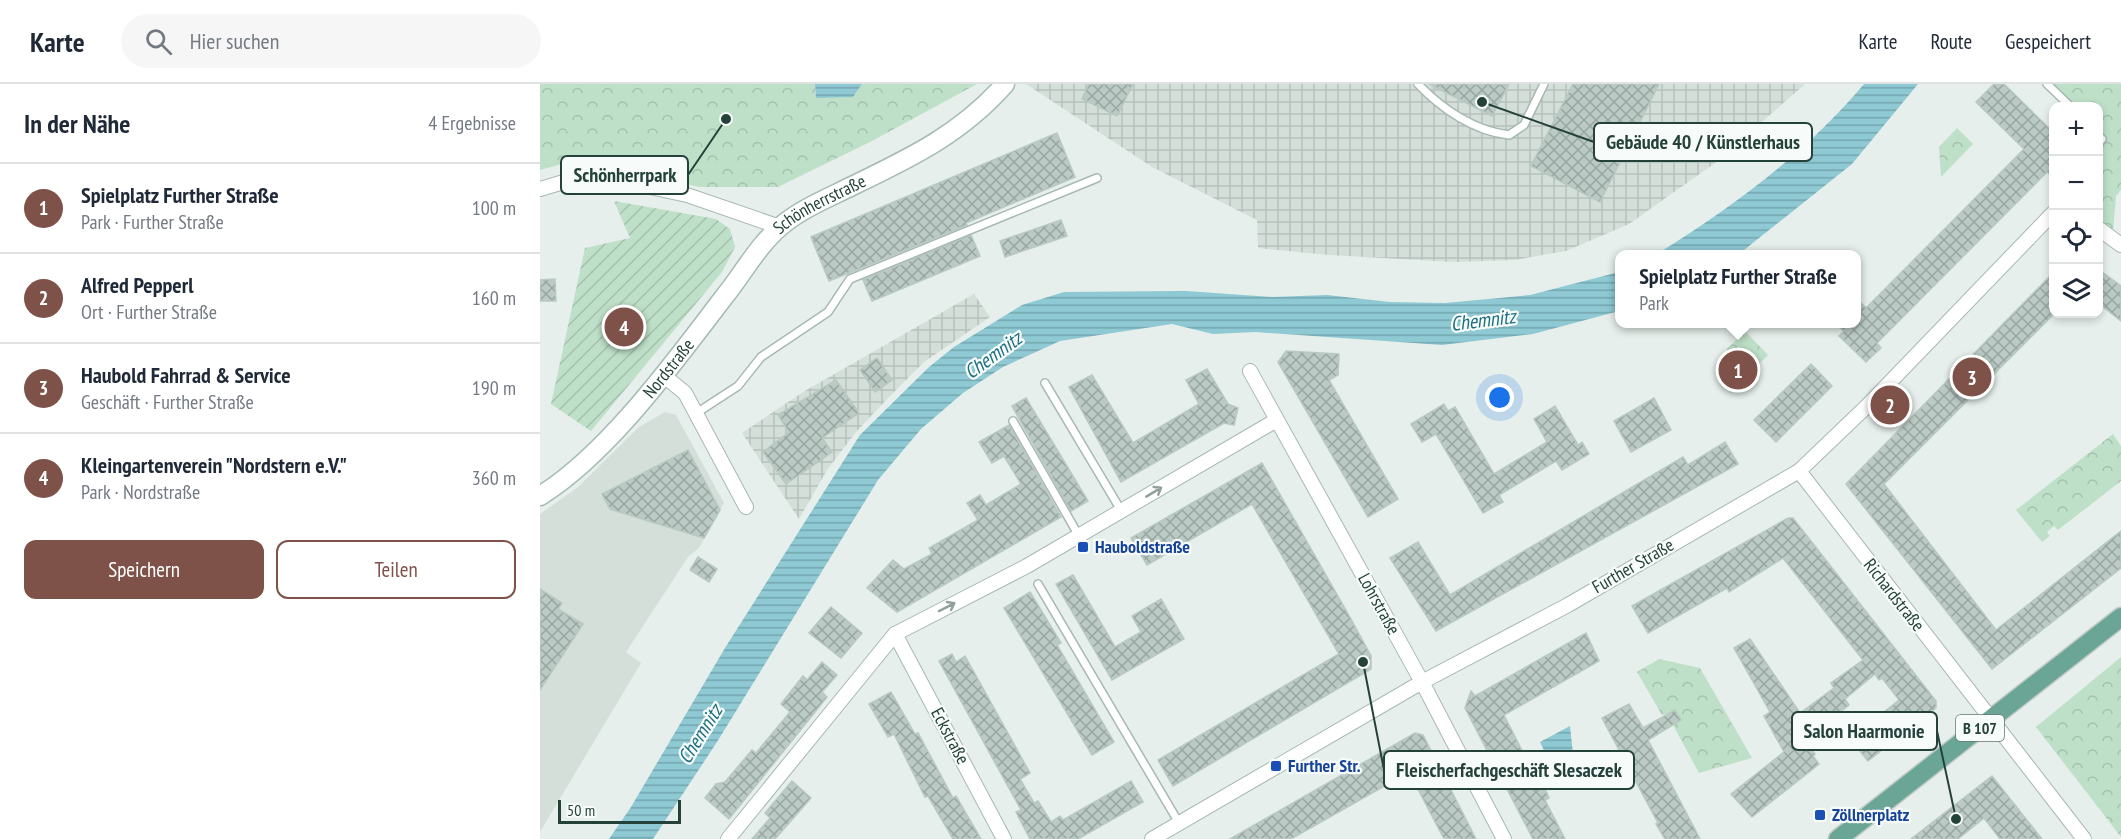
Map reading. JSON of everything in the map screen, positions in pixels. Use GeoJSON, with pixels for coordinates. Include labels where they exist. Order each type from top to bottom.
{"type":"FeatureCollection","features":[{"type":"Feature","properties":{"kind":"main road","name":"Schönherrstraße"},"geometry":{"type":"LineString","coordinates":[[780,227],[816,204],[933,146],[983,109],[1005,84]]}},
{"type":"Feature","properties":{"kind":"main road","name":"Nordstraße"},"geometry":{"type":"LineString","coordinates":[[540,496],[576,470],[603,443],[663,375],[780,227]]}},
{"type":"Feature","properties":{"kind":"main road","name":"B 107"},"geometry":{"type":"LineString","coordinates":[[1839,839],[2121,617]]}},
{"type":"Feature","properties":{"kind":"street","name":"Schönherrstraße"},"geometry":{"type":"LineString","coordinates":[[540,189],[590,174],[687,195],[780,227]]}},
{"type":"Feature","properties":{"kind":"street","name":"Further Straße"},"geometry":{"type":"LineString","coordinates":[[1152,839],[1422,682],[1568,604],[1799,471],[1867,406],[2049,217]]}},
{"type":"Feature","properties":{"kind":"street"},"geometry":{"type":"LineString","coordinates":[[2103,232],[2121,245]]}},
{"type":"Feature","properties":{"kind":"street","name":"Lohrstraße"},"geometry":{"type":"LineString","coordinates":[[1250,371],[1275,421],[1422,682],[1504,839]]}},
{"type":"Feature","properties":{"kind":"street"},"geometry":{"type":"LineString","coordinates":[[663,375],[685,393],[746,507]]}},
{"type":"Feature","properties":{"kind":"street"},"geometry":{"type":"LineString","coordinates":[[728,839],[895,634],[1122,512],[1275,421]]}},
{"type":"Feature","properties":{"kind":"street","name":"Richardstraße"},"geometry":{"type":"LineString","coordinates":[[1799,471],[2084,839]]}},
{"type":"Feature","properties":{"kind":"street","name":"Eckstraße"},"geometry":{"type":"LineString","coordinates":[[895,634],[1004,839]]}},
{"type":"Feature","properties":{"kind":"lane"},"geometry":{"type":"LineString","coordinates":[[1418,84],[1439,107],[1492,133],[1509,135],[1524,125],[1544,84]]}},
{"type":"Feature","properties":{"kind":"lane"},"geometry":{"type":"LineString","coordinates":[[2047,84],[2066,102]]}},
{"type":"Feature","properties":{"kind":"lane"},"geometry":{"type":"LineString","coordinates":[[695,414],[738,386],[760,357],[828,312],[850,279],[1097,178]]}},
{"type":"Feature","properties":{"kind":"lane"},"geometry":{"type":"LineString","coordinates":[[1045,383],[1122,512]]}},
{"type":"Feature","properties":{"kind":"lane"},"geometry":{"type":"LineString","coordinates":[[1013,421],[1079,536]]}},
{"type":"Feature","properties":{"kind":"lane"},"geometry":{"type":"LineString","coordinates":[[1038,584],[1179,823]]}},
{"type":"Feature","properties":{"kind":"shaded area"},"geometry":{"type":"Polygon","coordinates":[[[1026,84],[1805,84],[1715,163],[1629,224],[1566,251],[1514,260],[1454,262],[1329,255],[1258,248],[1257,220],[1152,167],[1026,84]]]}},
{"type":"Feature","properties":{"kind":"shaded area"},"geometry":{"type":"Polygon","coordinates":[[[974,294],[990,317],[924,362],[889,397],[856,432],[827,470],[799,519],[742,433],[803,392],[974,294]]]}},
{"type":"Feature","properties":{"kind":"shaded area"},"geometry":{"type":"Polygon","coordinates":[[[665,412],[676,415],[724,503],[699,548],[688,557],[626,652],[641,663],[540,832],[540,514],[577,488],[639,427],[665,412]]]}},
{"type":"Feature","properties":{"kind":"green space"},"geometry":{"type":"Polygon","coordinates":[[[540,84],[815,84],[816,97],[853,97],[862,84],[977,84],[872,141],[778,187],[699,187],[584,158],[540,170],[540,84]]]}},
{"type":"Feature","properties":{"kind":"green space"},"geometry":{"type":"Polygon","coordinates":[[[2041,84],[2121,84],[2121,190],[2116,196],[2113,232],[2103,223],[2103,102],[2060,102],[2041,84]]]}},
{"type":"Feature","properties":{"kind":"green space"},"geometry":{"type":"Polygon","coordinates":[[[1957,128],[1973,144],[1941,177],[1939,147],[1957,128]]]}},
{"type":"Feature","properties":{"kind":"green space"},"geometry":{"type":"Polygon","coordinates":[[[614,201],[716,219],[730,229],[735,247],[722,272],[591,431],[551,404],[585,248],[630,238],[614,201]]]}},
{"type":"Feature","properties":{"kind":"green space"},"geometry":{"type":"Polygon","coordinates":[[[1745,331],[1768,355],[1731,393],[1720,377],[1727,349],[1745,331]]]}},
{"type":"Feature","properties":{"kind":"green space"},"geometry":{"type":"Polygon","coordinates":[[[2113,434],[2121,446],[2121,481],[2058,530],[2054,526],[2047,532],[2050,536],[2042,542],[2016,510],[2113,434]]]}},
{"type":"Feature","properties":{"kind":"green space"},"geometry":{"type":"Polygon","coordinates":[[[2121,657],[2121,837],[2036,727],[2121,657]]]}},
{"type":"Feature","properties":{"kind":"green space"},"geometry":{"type":"Polygon","coordinates":[[[1659,659],[1700,668],[1752,758],[1699,773],[1667,714],[1662,715],[1637,672],[1659,659]]]}},
{"type":"Feature","properties":{"kind":"water"},"geometry":{"type":"Polygon","coordinates":[[[815,84],[862,84],[853,97],[816,98],[815,84]]]}},
{"type":"Feature","properties":{"kind":"water"},"geometry":{"type":"Polygon","coordinates":[[[1864,84],[1918,84],[1852,164],[1744,250],[1663,250],[1741,198],[1793,156],[1842,109],[1864,84]]]}},
{"type":"Feature","properties":{"kind":"water","name":"Chemnitz"},"geometry":{"type":"Polygon","coordinates":[[[1615,273],[1615,312],[1533,334],[1442,345],[1255,332],[1213,334],[1172,324],[1060,341],[1003,367],[963,393],[921,429],[878,480],[717,742],[653,839],[609,839],[631,807],[725,648],[860,435],[929,367],[954,347],[1022,305],[1064,292],[1186,291],[1273,297],[1327,295],[1390,302],[1445,303],[1530,295],[1615,273]]]}},
{"type":"Feature","properties":{"kind":"water"},"geometry":{"type":"Polygon","coordinates":[[[1570,726],[1573,754],[1586,764],[1589,774],[1583,780],[1565,783],[1555,774],[1540,742],[1570,726]]]}},
{"type":"Feature","properties":{"kind":"building"},"geometry":{"type":"Polygon","coordinates":[[[1089,84],[1133,84],[1117,116],[1082,99],[1089,84]]]}},
{"type":"Feature","properties":{"kind":"building"},"geometry":{"type":"Polygon","coordinates":[[[1429,84],[1509,84],[1492,116],[1429,84]]]}},
{"type":"Feature","properties":{"kind":"building"},"geometry":{"type":"Polygon","coordinates":[[[1573,84],[1659,84],[1600,202],[1531,166],[1573,84]]]}},
{"type":"Feature","properties":{"kind":"building"},"geometry":{"type":"Polygon","coordinates":[[[1994,84],[2004,84],[2049,128],[2049,174],[2047,172],[1877,343],[1881,348],[1866,362],[1839,336],[1844,331],[1841,328],[1861,328],[1861,303],[1866,308],[2024,149],[1976,102],[1994,84]]]}},
{"type":"Feature","properties":{"kind":"building"},"geometry":{"type":"Polygon","coordinates":[[[1057,133],[1075,177],[966,223],[967,225],[829,281],[811,237],[1057,133]]]}},
{"type":"Feature","properties":{"kind":"building"},"geometry":{"type":"Polygon","coordinates":[[[1061,220],[1067,236],[1005,257],[1000,241],[1061,220]]]}},
{"type":"Feature","properties":{"kind":"building"},"geometry":{"type":"Polygon","coordinates":[[[971,235],[980,256],[872,301],[863,280],[971,235]]]}},
{"type":"Feature","properties":{"kind":"building"},"geometry":{"type":"Polygon","coordinates":[[[2103,273],[2121,286],[2121,321],[2103,307],[2103,273]]]}},
{"type":"Feature","properties":{"kind":"building"},"geometry":{"type":"Polygon","coordinates":[[[2049,277],[2050,318],[1884,484],[1996,630],[2121,531],[2121,568],[1992,669],[1846,484],[2049,277]]]}},
{"type":"Feature","properties":{"kind":"building"},"geometry":{"type":"Polygon","coordinates":[[[555,279],[556,301],[540,301],[540,280],[555,279]]]}},
{"type":"Feature","properties":{"kind":"building"},"geometry":{"type":"Polygon","coordinates":[[[1286,351],[1339,354],[1338,375],[1329,380],[1398,499],[1368,517],[1278,362],[1286,351]]]}},
{"type":"Feature","properties":{"kind":"building"},"geometry":{"type":"Polygon","coordinates":[[[877,358],[892,380],[875,392],[860,370],[877,358]]]}},
{"type":"Feature","properties":{"kind":"building"},"geometry":{"type":"Polygon","coordinates":[[[1811,364],[1832,386],[1776,442],[1754,420],[1811,364]]]}},
{"type":"Feature","properties":{"kind":"building"},"geometry":{"type":"Polygon","coordinates":[[[1207,369],[1228,404],[1238,408],[1234,425],[1224,423],[1121,482],[1069,387],[1092,375],[1133,443],[1199,404],[1186,380],[1207,369]]]}},
{"type":"Feature","properties":{"kind":"building"},"geometry":{"type":"Polygon","coordinates":[[[836,380],[859,413],[822,438],[832,452],[786,484],[763,452],[789,432],[778,415],[836,380]]]}},
{"type":"Feature","properties":{"kind":"building"},"geometry":{"type":"Polygon","coordinates":[[[1026,398],[1088,501],[1071,511],[1012,406],[1026,398]]]}},
{"type":"Feature","properties":{"kind":"building"},"geometry":{"type":"Polygon","coordinates":[[[1654,398],[1671,430],[1631,452],[1614,421],[1654,398]]]}},
{"type":"Feature","properties":{"kind":"building"},"geometry":{"type":"Polygon","coordinates":[[[1444,404],[1448,411],[1455,407],[1494,474],[1547,442],[1534,419],[1555,406],[1578,445],[1582,442],[1589,454],[1562,470],[1556,461],[1499,495],[1503,502],[1483,513],[1436,434],[1422,442],[1411,424],[1444,404]]]}},
{"type":"Feature","properties":{"kind":"building"},"geometry":{"type":"Polygon","coordinates":[[[1009,425],[1061,517],[897,612],[867,588],[893,560],[904,569],[932,554],[929,548],[978,520],[967,503],[980,495],[986,505],[1021,484],[1004,456],[992,463],[979,442],[1009,425]]]}},
{"type":"Feature","properties":{"kind":"building"},"geometry":{"type":"Polygon","coordinates":[[[1725,442],[1738,464],[1436,631],[1390,558],[1418,542],[1450,595],[1683,457],[1688,465],[1725,442]]]}},
{"type":"Feature","properties":{"kind":"building"},"geometry":{"type":"Polygon","coordinates":[[[688,450],[720,510],[704,538],[610,509],[602,494],[688,450]]]}},
{"type":"Feature","properties":{"kind":"building"},"geometry":{"type":"Polygon","coordinates":[[[1262,463],[1371,656],[1371,669],[1173,786],[1158,760],[1339,654],[1252,504],[1147,565],[1131,538],[1262,463]]]}},
{"type":"Feature","properties":{"kind":"building"},"geometry":{"type":"Polygon","coordinates":[[[1788,518],[1793,518],[1936,701],[1936,708],[1868,761],[1850,739],[1899,700],[1882,678],[1879,680],[1875,674],[1845,699],[1849,705],[1827,722],[1823,715],[1796,731],[1815,754],[1813,756],[1819,764],[1752,817],[1731,794],[1784,752],[1764,716],[1770,712],[1734,648],[1750,639],[1800,713],[1834,688],[1831,683],[1863,660],[1783,558],[1729,592],[1727,588],[1648,633],[1632,606],[1788,518]]]}},
{"type":"Feature","properties":{"kind":"building"},"geometry":{"type":"Polygon","coordinates":[[[698,557],[717,569],[709,582],[690,570],[698,557]]]}},
{"type":"Feature","properties":{"kind":"building"},"geometry":{"type":"Polygon","coordinates":[[[1073,575],[1115,647],[1141,632],[1132,616],[1161,599],[1184,639],[1112,680],[1056,584],[1073,575]]]}},
{"type":"Feature","properties":{"kind":"building"},"geometry":{"type":"Polygon","coordinates":[[[540,589],[562,603],[558,609],[583,624],[540,690],[540,589]]]}},
{"type":"Feature","properties":{"kind":"building"},"geometry":{"type":"Polygon","coordinates":[[[1030,592],[1061,643],[1057,645],[1114,742],[1092,755],[1004,608],[1030,592]]]}},
{"type":"Feature","properties":{"kind":"building"},"geometry":{"type":"Polygon","coordinates":[[[831,607],[862,633],[841,658],[809,633],[831,607]]]}},
{"type":"Feature","properties":{"kind":"building"},"geometry":{"type":"Polygon","coordinates":[[[1586,633],[1599,661],[1504,715],[1540,786],[1543,784],[1549,798],[1545,800],[1565,839],[1533,839],[1465,708],[1471,691],[1475,696],[1586,633]]]}},
{"type":"Feature","properties":{"kind":"building"},"geometry":{"type":"Polygon","coordinates":[[[952,654],[956,662],[965,656],[1030,773],[1020,779],[1034,803],[1038,801],[1051,822],[1060,816],[1063,820],[1131,781],[1143,802],[1078,839],[1030,839],[1016,812],[1021,810],[939,661],[952,654]]]}},
{"type":"Feature","properties":{"kind":"building"},"geometry":{"type":"Polygon","coordinates":[[[822,662],[837,675],[822,692],[827,697],[729,819],[705,798],[716,784],[725,782],[752,750],[756,753],[790,712],[781,704],[803,676],[807,680],[822,662]]]}},
{"type":"Feature","properties":{"kind":"building"},"geometry":{"type":"Polygon","coordinates":[[[891,692],[915,734],[918,733],[953,798],[956,796],[981,839],[953,839],[928,796],[925,797],[894,734],[888,737],[869,704],[891,692]]]}},
{"type":"Feature","properties":{"kind":"building"},"geometry":{"type":"Polygon","coordinates":[[[1629,704],[1643,728],[1675,710],[1681,720],[1648,740],[1700,839],[1665,839],[1656,824],[1658,823],[1602,718],[1629,704]]]}},
{"type":"Feature","properties":{"kind":"building"},"geometry":{"type":"Polygon","coordinates":[[[1415,733],[1423,735],[1476,839],[1444,839],[1409,772],[1291,839],[1230,839],[1415,733]]]}},
{"type":"Feature","properties":{"kind":"building"},"geometry":{"type":"Polygon","coordinates":[[[1992,776],[2042,839],[2000,839],[1984,818],[1958,839],[1911,839],[1992,776]]]}},
{"type":"Feature","properties":{"kind":"building"},"geometry":{"type":"Polygon","coordinates":[[[792,781],[811,798],[775,839],[752,839],[770,818],[765,813],[792,781]]]}},
{"type":"Feature","properties":{"kind":"place","name":"Gebäude 40 / Künstlerhaus"},"geometry":{"type":"Point","coordinates":[1482,102]}},
{"type":"Feature","properties":{"kind":"place","name":"Schönherrpark"},"geometry":{"type":"Point","coordinates":[726,119]}},
{"type":"Feature","properties":{"kind":"place","name":"Kleingartenverein \"Nordstern e.V.\""},"geometry":{"type":"Point","coordinates":[624,327]}},
{"type":"Feature","properties":{"kind":"place","name":"Spielplatz Further Straße"},"geometry":{"type":"Point","coordinates":[1738,370]}},
{"type":"Feature","properties":{"kind":"place","name":"Haubold Fahrrad & Service"},"geometry":{"type":"Point","coordinates":[1972,377]}},
{"type":"Feature","properties":{"kind":"place","name":"Alfred Pepperl"},"geometry":{"type":"Point","coordinates":[1890,405]}},
{"type":"Feature","properties":{"kind":"place","name":"Hauboldstraße"},"geometry":{"type":"Point","coordinates":[1083,547]}},
{"type":"Feature","properties":{"kind":"place","name":"Fleischerfachgeschäft Slesaczek"},"geometry":{"type":"Point","coordinates":[1363,662]}},
{"type":"Feature","properties":{"kind":"place","name":"Further Str."},"geometry":{"type":"Point","coordinates":[1276,766]}},
{"type":"Feature","properties":{"kind":"place","name":"Zöllnerplatz"},"geometry":{"type":"Point","coordinates":[1820,815]}},
{"type":"Feature","properties":{"kind":"place","name":"Salon Haarmonie"},"geometry":{"type":"Point","coordinates":[1956,819]}}]}
